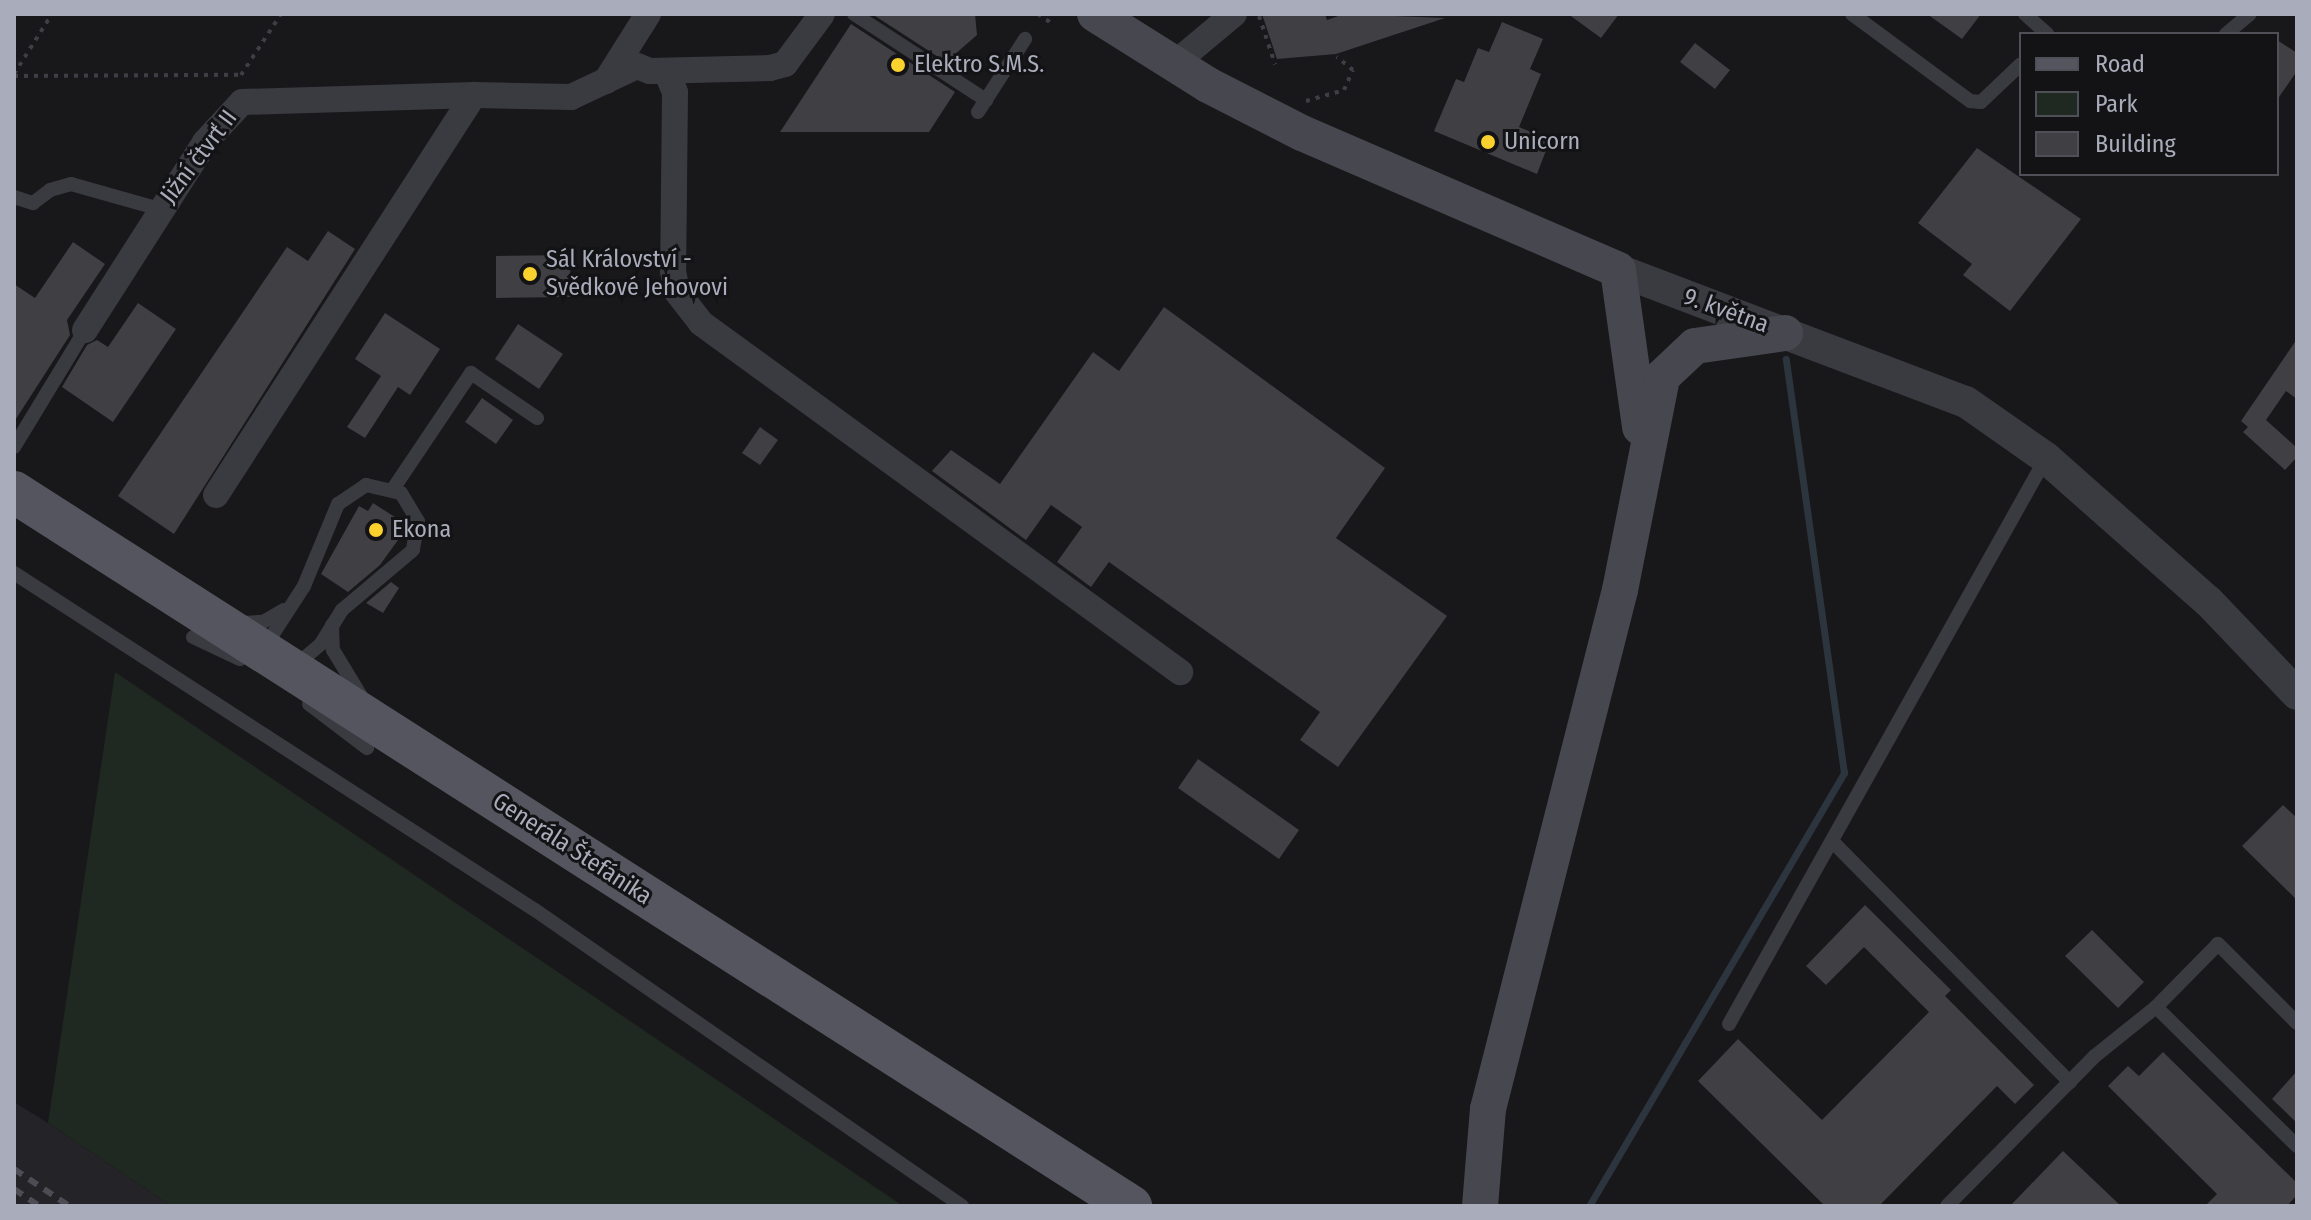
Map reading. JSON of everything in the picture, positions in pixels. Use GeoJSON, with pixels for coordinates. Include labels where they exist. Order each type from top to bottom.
{"type":"FeatureCollection","features":[{"type":"Feature","properties":{"kind":"main road","name":"9. května"},"geometry":{"type":"LineString","coordinates":[[1095,14],[1174,64],[1302,133],[1618,270]]}},
{"type":"Feature","properties":{"kind":"main road"},"geometry":{"type":"LineString","coordinates":[[1618,270],[1639,420],[1639,494]]}},
{"type":"Feature","properties":{"kind":"main road"},"geometry":{"type":"LineString","coordinates":[[1480,1206],[1488,1109],[1639,494],[1658,391],[1669,366],[1712,341],[1785,333]]}},
{"type":"Feature","properties":{"kind":"main road","name":"Generála Štefánika"},"geometry":{"type":"LineString","coordinates":[[14,492],[200,626],[1131,1206]]}},
{"type":"Feature","properties":{"kind":"main road","name":"Generála Štefánika"},"geometry":{"type":"LineString","coordinates":[[14,522],[200,626],[281,665],[374,737],[1082,1206]]}},
{"type":"Feature","properties":{"kind":"street","name":"Jižní čtvrť II"},"geometry":{"type":"LineString","coordinates":[[85,330],[205,142],[242,102],[474,95],[571,97],[637,66],[666,71],[785,64],[822,14]]}},
{"type":"Feature","properties":{"kind":"street"},"geometry":{"type":"LineString","coordinates":[[1174,64],[1234,14]]}},
{"type":"Feature","properties":{"kind":"street"},"geometry":{"type":"LineString","coordinates":[[604,84],[646,15]]}},
{"type":"Feature","properties":{"kind":"street"},"geometry":{"type":"LineString","coordinates":[[666,71],[675,92],[673,271],[677,292],[701,323],[1180,672]]}},
{"type":"Feature","properties":{"kind":"street"},"geometry":{"type":"LineString","coordinates":[[216,495],[474,95]]}},
{"type":"Feature","properties":{"kind":"street","name":"9. května"},"geometry":{"type":"LineString","coordinates":[[1618,270],[1966,402],[2046,458],[2209,602],[2297,694]]}},
{"type":"Feature","properties":{"kind":"lane"},"geometry":{"type":"LineString","coordinates":[[854,14],[982,106],[1025,39]]}},
{"type":"Feature","properties":{"kind":"lane"},"geometry":{"type":"LineString","coordinates":[[1852,14],[1970,101],[1981,102],[2019,66]]}},
{"type":"Feature","properties":{"kind":"lane"},"geometry":{"type":"LineString","coordinates":[[2025,14],[2045,32]]}},
{"type":"Feature","properties":{"kind":"lane"},"geometry":{"type":"LineString","coordinates":[[2228,32],[2250,14]]}},
{"type":"Feature","properties":{"kind":"lane"},"geometry":{"type":"LineString","coordinates":[[14,197],[33,203],[50,190],[71,184],[160,209]]}},
{"type":"Feature","properties":{"kind":"lane"},"geometry":{"type":"LineString","coordinates":[[14,447],[85,330]]}},
{"type":"Feature","properties":{"kind":"lane"},"geometry":{"type":"LineString","coordinates":[[393,489],[471,373],[537,418]]}},
{"type":"Feature","properties":{"kind":"lane"},"geometry":{"type":"LineString","coordinates":[[1729,1024],[2046,458]]}},
{"type":"Feature","properties":{"kind":"lane"},"geometry":{"type":"LineString","coordinates":[[366,485],[393,489],[408,500],[418,521],[413,550],[342,610],[307,659],[281,665],[271,640],[294,602],[343,497],[366,485]]}},
{"type":"Feature","properties":{"kind":"lane"},"geometry":{"type":"LineString","coordinates":[[14,573],[535,910],[962,1206]]}},
{"type":"Feature","properties":{"kind":"lane"},"geometry":{"type":"LineString","coordinates":[[200,626],[263,622],[294,602]]}},
{"type":"Feature","properties":{"kind":"lane"},"geometry":{"type":"LineString","coordinates":[[332,625],[339,663],[374,737]]}},
{"type":"Feature","properties":{"kind":"lane"},"geometry":{"type":"LineString","coordinates":[[1832,841],[2070,1082]]}},
{"type":"Feature","properties":{"kind":"lane"},"geometry":{"type":"LineString","coordinates":[[1947,1206],[2070,1082],[2156,1007],[2218,944],[2297,1023]]}},
{"type":"Feature","properties":{"kind":"lane"},"geometry":{"type":"LineString","coordinates":[[2156,1007],[2297,1146]]}},
{"type":"Feature","properties":{"kind":"path"},"geometry":{"type":"LineString","coordinates":[[14,74],[52,14]]}},
{"type":"Feature","properties":{"kind":"path"},"geometry":{"type":"LineString","coordinates":[[241,75],[281,14]]}},
{"type":"Feature","properties":{"kind":"path"},"geometry":{"type":"LineString","coordinates":[[1038,14],[1053,24]]}},
{"type":"Feature","properties":{"kind":"path"},"geometry":{"type":"LineString","coordinates":[[1258,14],[1275,64]]}},
{"type":"Feature","properties":{"kind":"path"},"geometry":{"type":"LineString","coordinates":[[1300,101],[1344,90],[1353,70],[1337,57]]}},
{"type":"Feature","properties":{"kind":"shaded area"},"geometry":{"type":"Polygon","coordinates":[[[14,1102],[48,1123],[171,1206],[14,1206],[14,1102]]]}},
{"type":"Feature","properties":{"kind":"green space"},"geometry":{"type":"Polygon","coordinates":[[[115,672],[903,1206],[171,1206],[48,1123],[115,672]]]}},
{"type":"Feature","properties":{"kind":"building"},"geometry":{"type":"Polygon","coordinates":[[[872,14],[975,14],[977,35],[946,62],[872,14]]]}},
{"type":"Feature","properties":{"kind":"building"},"geometry":{"type":"Polygon","coordinates":[[[1262,14],[1325,14],[1327,20],[1344,14],[1445,18],[1336,54],[1277,59],[1262,14]]]}},
{"type":"Feature","properties":{"kind":"building"},"geometry":{"type":"Polygon","coordinates":[[[1568,14],[1619,14],[1601,38],[1568,14]]]}},
{"type":"Feature","properties":{"kind":"building"},"geometry":{"type":"Polygon","coordinates":[[[1927,14],[1981,14],[1962,39],[1927,14]]]}},
{"type":"Feature","properties":{"kind":"building"},"geometry":{"type":"Polygon","coordinates":[[[1502,22],[1543,39],[1530,69],[1541,74],[1519,127],[1550,140],[1537,174],[1434,131],[1456,79],[1464,82],[1478,48],[1489,52],[1502,22]]]}},
{"type":"Feature","properties":{"kind":"building"},"geometry":{"type":"Polygon","coordinates":[[[851,24],[955,92],[929,132],[780,132],[851,24]]]}},
{"type":"Feature","properties":{"kind":"building"},"geometry":{"type":"Polygon","coordinates":[[[2279,41],[2297,53],[2297,71],[2279,97],[2279,41]]]}},
{"type":"Feature","properties":{"kind":"building"},"geometry":{"type":"Polygon","coordinates":[[[1695,43],[1730,70],[1715,89],[1680,62],[1695,43]]]}},
{"type":"Feature","properties":{"kind":"building"},"geometry":{"type":"Polygon","coordinates":[[[1977,148],[2081,219],[2010,311],[1963,275],[1972,264],[1918,223],[1977,148]]]}},
{"type":"Feature","properties":{"kind":"building"},"geometry":{"type":"Polygon","coordinates":[[[328,231],[355,249],[174,534],[118,496],[287,247],[308,261],[328,231]]]}},
{"type":"Feature","properties":{"kind":"building"},"geometry":{"type":"Polygon","coordinates":[[[73,242],[105,264],[67,320],[70,335],[14,422],[14,284],[35,298],[73,242]]]}},
{"type":"Feature","properties":{"kind":"building"},"geometry":{"type":"Polygon","coordinates":[[[570,255],[571,297],[496,298],[496,256],[570,255]]]}},
{"type":"Feature","properties":{"kind":"building"},"geometry":{"type":"Polygon","coordinates":[[[138,303],[176,329],[113,422],[62,387],[87,345],[97,340],[108,347],[138,303]]]}},
{"type":"Feature","properties":{"kind":"building"},"geometry":{"type":"Polygon","coordinates":[[[1164,307],[1385,468],[1336,538],[1447,616],[1338,767],[1300,740],[1320,712],[1109,562],[1091,587],[1057,562],[1082,527],[1051,505],[1026,540],[932,471],[951,450],[1000,484],[1093,352],[1119,371],[1164,307]]]}},
{"type":"Feature","properties":{"kind":"building"},"geometry":{"type":"Polygon","coordinates":[[[385,313],[440,349],[410,395],[398,387],[365,438],[347,427],[381,376],[355,359],[385,313]]]}},
{"type":"Feature","properties":{"kind":"building"},"geometry":{"type":"Polygon","coordinates":[[[518,324],[563,354],[539,389],[495,359],[518,324]]]}},
{"type":"Feature","properties":{"kind":"building"},"geometry":{"type":"Polygon","coordinates":[[[2297,339],[2297,399],[2286,391],[2266,420],[2297,448],[2297,457],[2285,470],[2243,432],[2248,427],[2241,421],[2297,339]]]}},
{"type":"Feature","properties":{"kind":"building"},"geometry":{"type":"Polygon","coordinates":[[[482,398],[513,420],[496,444],[465,422],[482,398]]]}},
{"type":"Feature","properties":{"kind":"building"},"geometry":{"type":"Polygon","coordinates":[[[760,427],[778,440],[760,465],[742,453],[760,427]]]}},
{"type":"Feature","properties":{"kind":"building"},"geometry":{"type":"Polygon","coordinates":[[[373,503],[398,519],[398,540],[380,565],[348,592],[321,574],[359,506],[368,511],[373,503]]]}},
{"type":"Feature","properties":{"kind":"building"},"geometry":{"type":"Polygon","coordinates":[[[391,582],[399,588],[383,613],[366,603],[391,582]]]}},
{"type":"Feature","properties":{"kind":"building"},"geometry":{"type":"Polygon","coordinates":[[[1198,759],[1299,830],[1279,859],[1178,788],[1198,759]]]}},
{"type":"Feature","properties":{"kind":"building"},"geometry":{"type":"Polygon","coordinates":[[[2283,805],[2297,818],[2297,900],[2242,846],[2283,805]]]}},
{"type":"Feature","properties":{"kind":"building"},"geometry":{"type":"Polygon","coordinates":[[[1865,905],[1951,990],[1945,996],[2034,1085],[2015,1104],[1997,1086],[1879,1206],[1825,1206],[1698,1081],[1738,1039],[1822,1120],[1929,1012],[1864,947],[1826,985],[1806,966],[1865,905]]]}},
{"type":"Feature","properties":{"kind":"building"},"geometry":{"type":"Polygon","coordinates":[[[2092,930],[2144,982],[2118,1008],[2065,956],[2092,930]]]}},
{"type":"Feature","properties":{"kind":"building"},"geometry":{"type":"Polygon","coordinates":[[[2163,1052],[2297,1183],[2297,1195],[2287,1206],[2205,1206],[2217,1194],[2108,1086],[2128,1066],[2139,1076],[2163,1052]]]}},
{"type":"Feature","properties":{"kind":"building"},"geometry":{"type":"Polygon","coordinates":[[[2297,1071],[2297,1123],[2272,1099],[2297,1071]]]}},
{"type":"Feature","properties":{"kind":"building"},"geometry":{"type":"Polygon","coordinates":[[[2063,1151],[2121,1206],[2010,1206],[2063,1151]]]}},
{"type":"Feature","properties":{"kind":"waterway"},"geometry":{"type":"LineString","coordinates":[[1589,1206],[1844,773],[1786,359]]}},
{"type":"Feature","properties":{"kind":"railway"},"geometry":{"type":"LineString","coordinates":[[14,1169],[69,1206]]}},
{"type":"Feature","properties":{"kind":"railway"},"geometry":{"type":"LineString","coordinates":[[14,1189],[39,1206]]}},
{"type":"Feature","properties":{"kind":"place","name":"Elektro S.M.S."},"geometry":{"type":"Point","coordinates":[898,65]}},
{"type":"Feature","properties":{"kind":"place","name":"Unicorn"},"geometry":{"type":"Point","coordinates":[1488,142]}},
{"type":"Feature","properties":{"kind":"place","name":"Sál Království - Svědkové Jehovovi"},"geometry":{"type":"Point","coordinates":[530,274]}},
{"type":"Feature","properties":{"kind":"place","name":"Ekona"},"geometry":{"type":"Point","coordinates":[376,530]}}]}
